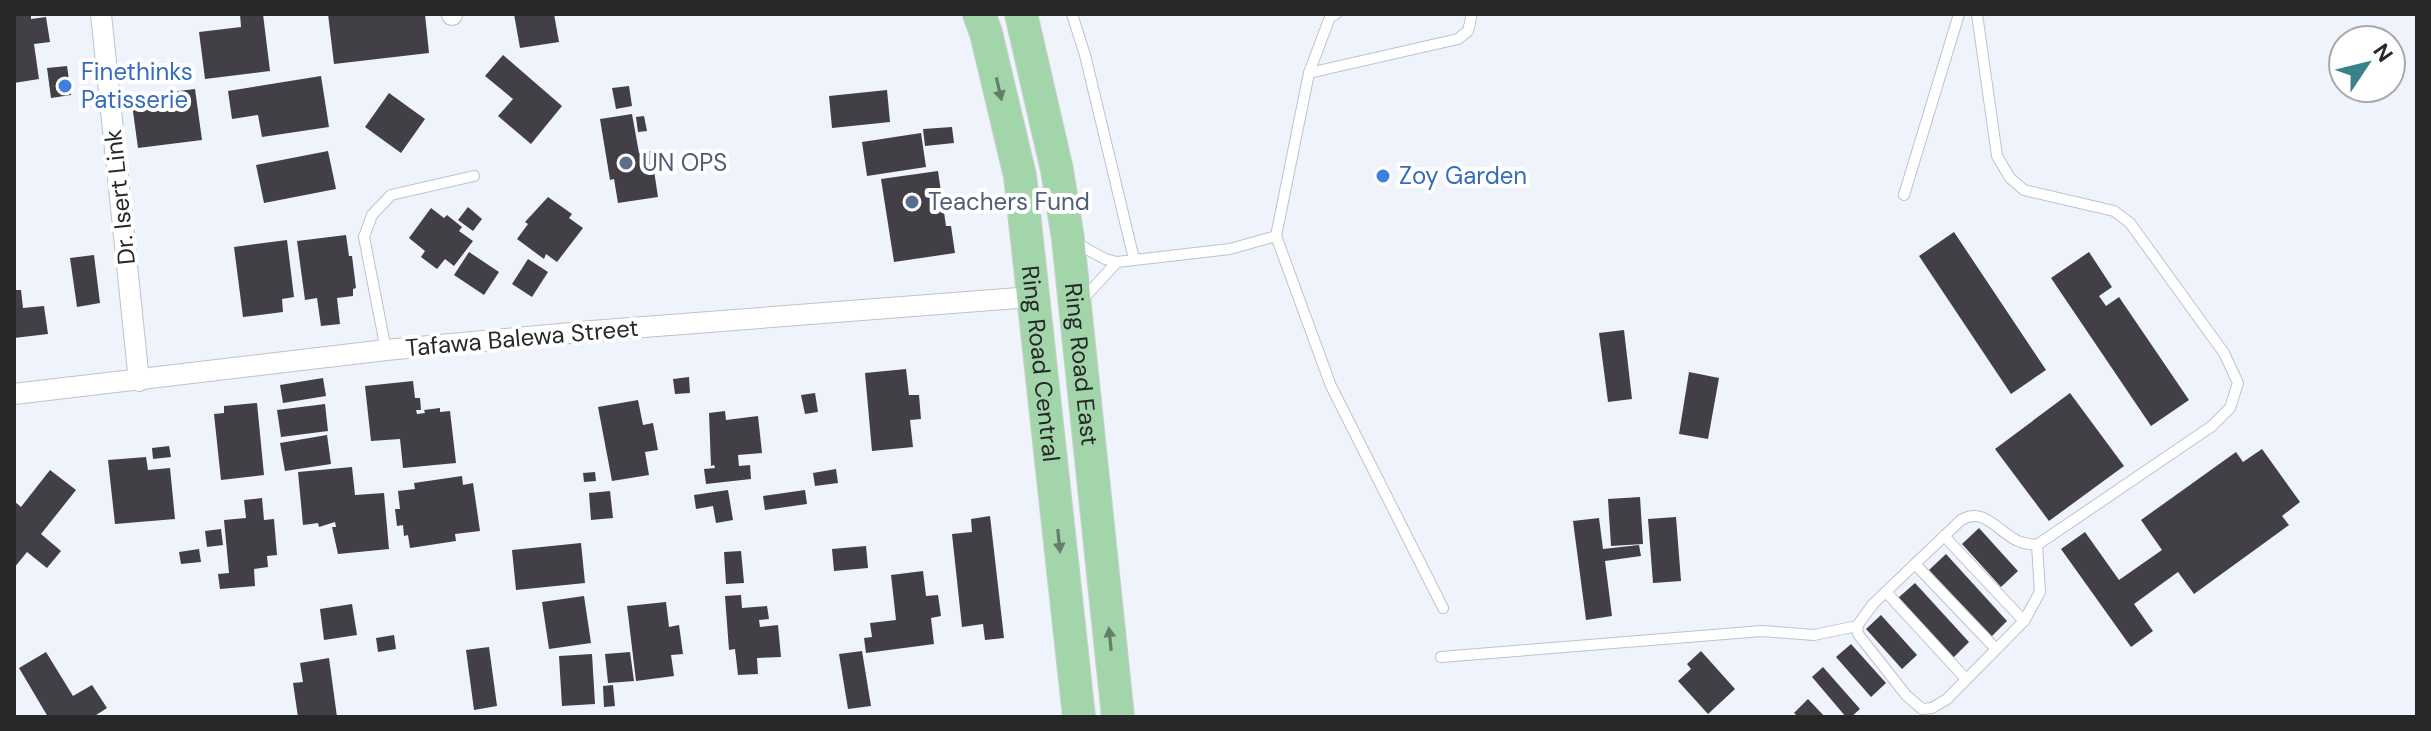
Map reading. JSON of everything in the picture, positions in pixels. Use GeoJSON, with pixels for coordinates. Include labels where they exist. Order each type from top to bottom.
{"type":"FeatureCollection","features":[{"type":"Feature","properties":{"kind":"main road","name":"Ring Road Central"},"geometry":{"type":"LineString","coordinates":[[979,14],[1020,176],[1079,717]]}},
{"type":"Feature","properties":{"kind":"main road","name":"Ring Road East"},"geometry":{"type":"LineString","coordinates":[[1021,14],[1057,170],[1068,239],[1118,717]]}},
{"type":"Feature","properties":{"kind":"main road"},"geometry":{"type":"LineString","coordinates":[[1053,483],[1093,478]]}},
{"type":"Feature","properties":{"kind":"street","name":"Dr. Isert Link"},"geometry":{"type":"LineString","coordinates":[[101,14],[139,381]]}},
{"type":"Feature","properties":{"kind":"street","name":"Tafawa Balewa Street"},"geometry":{"type":"LineString","coordinates":[[14,394],[386,350],[1031,297]]}},
{"type":"Feature","properties":{"kind":"lane"},"geometry":{"type":"LineString","coordinates":[[1072,14],[1085,55],[1134,259]]}},
{"type":"Feature","properties":{"kind":"lane"},"geometry":{"type":"LineString","coordinates":[[1336,14],[1330,17],[1309,73],[1276,236],[1331,386],[1443,608]]}},
{"type":"Feature","properties":{"kind":"lane"},"geometry":{"type":"LineString","coordinates":[[1309,73],[1458,39],[1468,31],[1472,14]]}},
{"type":"Feature","properties":{"kind":"lane"},"geometry":{"type":"LineString","coordinates":[[1904,195],[1959,14]]}},
{"type":"Feature","properties":{"kind":"lane"},"geometry":{"type":"LineString","coordinates":[[1441,657],[1762,631],[1814,635],[1857,626],[1886,592],[1969,515],[1982,516],[2022,543],[2037,545],[2212,426],[2230,408],[2238,383],[2224,353],[2130,223],[2114,211],[2024,190],[2010,178],[1997,156],[1977,14]]}},
{"type":"Feature","properties":{"kind":"lane"},"geometry":{"type":"LineString","coordinates":[[386,350],[364,237],[372,215],[391,195],[474,176]]}},
{"type":"Feature","properties":{"kind":"lane"},"geometry":{"type":"LineString","coordinates":[[1068,239],[1117,262],[1230,249],[1276,236]]}},
{"type":"Feature","properties":{"kind":"lane"},"geometry":{"type":"LineString","coordinates":[[1074,312],[1096,282],[1117,262]]}},
{"type":"Feature","properties":{"kind":"lane"},"geometry":{"type":"LineString","coordinates":[[1944,536],[2024,621]]}},
{"type":"Feature","properties":{"kind":"lane"},"geometry":{"type":"LineString","coordinates":[[1857,626],[1858,634],[1906,695],[1922,709],[1932,708],[1947,699],[2024,621],[2040,592],[2037,545]]}},
{"type":"Feature","properties":{"kind":"lane"},"geometry":{"type":"LineString","coordinates":[[1915,564],[1996,649]]}},
{"type":"Feature","properties":{"kind":"lane"},"geometry":{"type":"LineString","coordinates":[[1886,592],[1966,679]]}},
{"type":"Feature","properties":{"kind":"building"},"geometry":{"type":"Polygon","coordinates":[[[14,14],[31,14],[31,19],[46,17],[50,42],[34,44],[39,79],[14,83],[14,14]]]}},
{"type":"Feature","properties":{"kind":"building"},"geometry":{"type":"Polygon","coordinates":[[[240,14],[263,14],[270,71],[205,79],[199,32],[241,27],[240,14]]]}},
{"type":"Feature","properties":{"kind":"building"},"geometry":{"type":"Polygon","coordinates":[[[328,14],[425,14],[429,53],[334,64],[328,14]]]}},
{"type":"Feature","properties":{"kind":"building"},"geometry":{"type":"Polygon","coordinates":[[[514,14],[554,14],[559,42],[520,48],[514,14]]]}},
{"type":"Feature","properties":{"kind":"building"},"geometry":{"type":"Polygon","coordinates":[[[503,55],[562,106],[531,144],[498,116],[513,99],[485,76],[503,55]]]}},
{"type":"Feature","properties":{"kind":"building"},"geometry":{"type":"Polygon","coordinates":[[[67,66],[71,95],[51,98],[47,68],[67,66]]]}},
{"type":"Feature","properties":{"kind":"building"},"geometry":{"type":"Polygon","coordinates":[[[321,76],[329,127],[262,137],[258,115],[232,119],[228,91],[321,76]]]}},
{"type":"Feature","properties":{"kind":"building"},"geometry":{"type":"Polygon","coordinates":[[[629,86],[632,106],[616,109],[612,88],[629,86]]]}},
{"type":"Feature","properties":{"kind":"building"},"geometry":{"type":"Polygon","coordinates":[[[195,89],[202,140],[138,148],[131,97],[195,89]]]}},
{"type":"Feature","properties":{"kind":"building"},"geometry":{"type":"Polygon","coordinates":[[[887,90],[890,122],[832,128],[829,96],[887,90]]]}},
{"type":"Feature","properties":{"kind":"building"},"geometry":{"type":"Polygon","coordinates":[[[389,93],[425,119],[401,153],[365,127],[389,93]]]}},
{"type":"Feature","properties":{"kind":"building"},"geometry":{"type":"Polygon","coordinates":[[[632,114],[639,153],[651,151],[658,197],[618,203],[614,179],[610,180],[600,119],[632,114]]]}},
{"type":"Feature","properties":{"kind":"building"},"geometry":{"type":"Polygon","coordinates":[[[644,116],[647,131],[638,132],[636,117],[644,116]]]}},
{"type":"Feature","properties":{"kind":"building"},"geometry":{"type":"Polygon","coordinates":[[[952,127],[954,143],[925,146],[923,129],[952,127]]]}},
{"type":"Feature","properties":{"kind":"building"},"geometry":{"type":"Polygon","coordinates":[[[921,133],[926,167],[867,176],[862,142],[921,133]]]}},
{"type":"Feature","properties":{"kind":"building"},"geometry":{"type":"Polygon","coordinates":[[[328,151],[336,189],[264,203],[256,165],[328,151]]]}},
{"type":"Feature","properties":{"kind":"building"},"geometry":{"type":"Polygon","coordinates":[[[938,171],[946,226],[951,226],[955,253],[894,262],[881,179],[938,171]]]}},
{"type":"Feature","properties":{"kind":"building"},"geometry":{"type":"Polygon","coordinates":[[[548,197],[572,214],[569,218],[583,228],[557,262],[546,254],[544,259],[517,239],[528,224],[525,222],[548,197]]]}},
{"type":"Feature","properties":{"kind":"building"},"geometry":{"type":"Polygon","coordinates":[[[468,207],[482,219],[473,231],[458,220],[468,207]]]}},
{"type":"Feature","properties":{"kind":"building"},"geometry":{"type":"Polygon","coordinates":[[[431,208],[444,218],[447,215],[462,227],[459,231],[473,241],[454,266],[445,259],[437,269],[421,257],[425,251],[409,238],[431,208]]]}},
{"type":"Feature","properties":{"kind":"building"},"geometry":{"type":"Polygon","coordinates":[[[1954,232],[2046,370],[2011,394],[1919,256],[1954,232]]]}},
{"type":"Feature","properties":{"kind":"building"},"geometry":{"type":"Polygon","coordinates":[[[346,235],[356,288],[353,289],[353,296],[337,298],[340,324],[321,326],[317,298],[305,300],[297,241],[346,235]]]}},
{"type":"Feature","properties":{"kind":"building"},"geometry":{"type":"Polygon","coordinates":[[[287,240],[294,297],[282,299],[283,312],[243,317],[234,247],[287,240]]]}},
{"type":"Feature","properties":{"kind":"building"},"geometry":{"type":"Polygon","coordinates":[[[469,252],[499,272],[484,295],[454,275],[469,252]]]}},
{"type":"Feature","properties":{"kind":"building"},"geometry":{"type":"Polygon","coordinates":[[[2089,252],[2112,287],[2099,296],[2106,306],[2119,297],[2189,400],[2151,426],[2051,278],[2089,252]]]}},
{"type":"Feature","properties":{"kind":"building"},"geometry":{"type":"Polygon","coordinates":[[[94,255],[100,303],[77,307],[70,258],[94,255]]]}},
{"type":"Feature","properties":{"kind":"building"},"geometry":{"type":"Polygon","coordinates":[[[528,259],[548,272],[532,297],[512,284],[528,259]]]}},
{"type":"Feature","properties":{"kind":"building"},"geometry":{"type":"Polygon","coordinates":[[[14,290],[21,290],[23,308],[44,306],[48,334],[14,338],[14,290]]]}},
{"type":"Feature","properties":{"kind":"building"},"geometry":{"type":"Polygon","coordinates":[[[1624,330],[1632,399],[1608,402],[1599,333],[1624,330]]]}},
{"type":"Feature","properties":{"kind":"building"},"geometry":{"type":"Polygon","coordinates":[[[906,369],[909,395],[919,395],[921,419],[910,420],[913,447],[872,451],[865,373],[906,369]]]}},
{"type":"Feature","properties":{"kind":"building"},"geometry":{"type":"Polygon","coordinates":[[[1689,372],[1719,378],[1708,439],[1679,434],[1689,372]]]}},
{"type":"Feature","properties":{"kind":"building"},"geometry":{"type":"Polygon","coordinates":[[[689,377],[690,393],[675,394],[673,379],[689,377]]]}},
{"type":"Feature","properties":{"kind":"building"},"geometry":{"type":"Polygon","coordinates":[[[323,378],[326,396],[283,403],[280,385],[323,378]]]}},
{"type":"Feature","properties":{"kind":"building"},"geometry":{"type":"Polygon","coordinates":[[[413,381],[415,398],[420,398],[421,410],[416,410],[417,414],[440,408],[440,412],[450,411],[456,463],[403,468],[400,439],[371,441],[365,386],[413,381]]]}},
{"type":"Feature","properties":{"kind":"building"},"geometry":{"type":"Polygon","coordinates":[[[815,393],[818,412],[805,414],[801,395],[815,393]]]}},
{"type":"Feature","properties":{"kind":"building"},"geometry":{"type":"Polygon","coordinates":[[[2070,393],[2124,466],[2049,521],[1995,449],[2070,393]]]}},
{"type":"Feature","properties":{"kind":"building"},"geometry":{"type":"Polygon","coordinates":[[[638,400],[643,425],[653,423],[658,450],[645,452],[649,475],[612,481],[598,407],[638,400]]]}},
{"type":"Feature","properties":{"kind":"building"},"geometry":{"type":"Polygon","coordinates":[[[257,403],[264,475],[221,480],[214,414],[224,413],[224,406],[257,403]]]}},
{"type":"Feature","properties":{"kind":"building"},"geometry":{"type":"Polygon","coordinates":[[[325,404],[328,431],[281,437],[277,410],[325,404]]]}},
{"type":"Feature","properties":{"kind":"building"},"geometry":{"type":"Polygon","coordinates":[[[725,411],[726,420],[758,416],[762,453],[738,455],[739,466],[750,465],[751,479],[706,484],[704,469],[715,468],[711,466],[709,413],[725,411]]]}},
{"type":"Feature","properties":{"kind":"building"},"geometry":{"type":"Polygon","coordinates":[[[327,435],[331,464],[285,471],[280,443],[327,435]]]}},
{"type":"Feature","properties":{"kind":"building"},"geometry":{"type":"Polygon","coordinates":[[[169,446],[171,457],[153,459],[152,448],[169,446]]]}},
{"type":"Feature","properties":{"kind":"building"},"geometry":{"type":"Polygon","coordinates":[[[2262,449],[2300,502],[2282,516],[2289,525],[2194,594],[2178,572],[2134,604],[2153,631],[2131,647],[2061,549],[2085,532],[2119,580],[2162,550],[2141,520],[2236,452],[2243,462],[2262,449]]]}},
{"type":"Feature","properties":{"kind":"building"},"geometry":{"type":"Polygon","coordinates":[[[146,457],[148,470],[170,468],[175,519],[115,524],[108,460],[146,457]]]}},
{"type":"Feature","properties":{"kind":"building"},"geometry":{"type":"Polygon","coordinates":[[[352,467],[355,495],[384,493],[389,549],[338,554],[332,527],[336,527],[335,522],[319,527],[318,523],[303,525],[298,472],[352,467]]]}},
{"type":"Feature","properties":{"kind":"building"},"geometry":{"type":"Polygon","coordinates":[[[836,469],[838,483],[815,486],[813,473],[836,469]]]}},
{"type":"Feature","properties":{"kind":"building"},"geometry":{"type":"Polygon","coordinates":[[[50,470],[76,490],[41,534],[61,551],[47,568],[27,552],[14,568],[14,501],[21,507],[50,470]]]}},
{"type":"Feature","properties":{"kind":"building"},"geometry":{"type":"Polygon","coordinates":[[[595,472],[596,481],[584,482],[583,473],[595,472]]]}},
{"type":"Feature","properties":{"kind":"building"},"geometry":{"type":"Polygon","coordinates":[[[462,476],[463,485],[473,483],[480,531],[455,534],[456,541],[410,548],[403,525],[397,526],[395,509],[400,509],[398,491],[415,489],[414,483],[462,476]]]}},
{"type":"Feature","properties":{"kind":"building"},"geometry":{"type":"Polygon","coordinates":[[[728,490],[733,520],[716,523],[713,506],[696,509],[694,495],[728,490]]]}},
{"type":"Feature","properties":{"kind":"building"},"geometry":{"type":"Polygon","coordinates":[[[805,490],[807,504],[765,510],[763,496],[805,490]]]}},
{"type":"Feature","properties":{"kind":"building"},"geometry":{"type":"Polygon","coordinates":[[[610,491],[613,518],[591,520],[589,493],[610,491]]]}},
{"type":"Feature","properties":{"kind":"building"},"geometry":{"type":"Polygon","coordinates":[[[1640,497],[1643,544],[1611,546],[1608,499],[1640,497]]]}},
{"type":"Feature","properties":{"kind":"building"},"geometry":{"type":"Polygon","coordinates":[[[262,498],[264,520],[274,519],[277,555],[267,556],[268,567],[254,569],[255,586],[220,589],[218,574],[229,573],[224,520],[246,518],[244,500],[262,498]]]}},
{"type":"Feature","properties":{"kind":"building"},"geometry":{"type":"Polygon","coordinates":[[[990,516],[1004,638],[985,640],[983,624],[962,627],[952,534],[972,532],[971,519],[990,516]]]}},
{"type":"Feature","properties":{"kind":"building"},"geometry":{"type":"Polygon","coordinates":[[[1676,517],[1681,581],[1653,583],[1648,519],[1676,517]]]}},
{"type":"Feature","properties":{"kind":"building"},"geometry":{"type":"Polygon","coordinates":[[[1599,518],[1603,549],[1639,545],[1641,556],[1605,561],[1612,616],[1586,620],[1573,521],[1599,518]]]}},
{"type":"Feature","properties":{"kind":"building"},"geometry":{"type":"Polygon","coordinates":[[[1979,528],[2018,571],[2001,587],[1962,544],[1979,528]]]}},
{"type":"Feature","properties":{"kind":"building"},"geometry":{"type":"Polygon","coordinates":[[[221,529],[223,545],[207,547],[205,531],[221,529]]]}},
{"type":"Feature","properties":{"kind":"building"},"geometry":{"type":"Polygon","coordinates":[[[581,543],[585,583],[516,590],[512,550],[581,543]]]}},
{"type":"Feature","properties":{"kind":"building"},"geometry":{"type":"Polygon","coordinates":[[[866,546],[868,568],[834,571],[832,549],[866,546]]]}},
{"type":"Feature","properties":{"kind":"building"},"geometry":{"type":"Polygon","coordinates":[[[199,549],[201,562],[181,564],[179,552],[199,549]]]}},
{"type":"Feature","properties":{"kind":"building"},"geometry":{"type":"Polygon","coordinates":[[[741,551],[744,583],[726,584],[724,552],[741,551]]]}},
{"type":"Feature","properties":{"kind":"building"},"geometry":{"type":"Polygon","coordinates":[[[1946,554],[2007,621],[1991,637],[1929,570],[1946,554]]]}},
{"type":"Feature","properties":{"kind":"building"},"geometry":{"type":"Polygon","coordinates":[[[923,571],[926,596],[938,595],[941,616],[931,618],[934,644],[866,653],[864,638],[872,637],[870,623],[896,620],[891,575],[923,571]]]}},
{"type":"Feature","properties":{"kind":"building"},"geometry":{"type":"Polygon","coordinates":[[[1915,583],[1969,642],[1953,658],[1898,598],[1915,583]]]}},
{"type":"Feature","properties":{"kind":"building"},"geometry":{"type":"Polygon","coordinates":[[[741,595],[742,608],[767,606],[769,619],[759,620],[760,627],[778,625],[781,657],[757,658],[758,674],[738,675],[735,649],[729,650],[725,596],[741,595]]]}},
{"type":"Feature","properties":{"kind":"building"},"geometry":{"type":"Polygon","coordinates":[[[584,596],[591,643],[549,649],[542,602],[584,596]]]}},
{"type":"Feature","properties":{"kind":"building"},"geometry":{"type":"Polygon","coordinates":[[[666,602],[669,627],[679,625],[683,654],[671,655],[674,676],[636,681],[627,606],[666,602]]]}},
{"type":"Feature","properties":{"kind":"building"},"geometry":{"type":"Polygon","coordinates":[[[352,604],[357,635],[324,640],[320,609],[352,604]]]}},
{"type":"Feature","properties":{"kind":"building"},"geometry":{"type":"Polygon","coordinates":[[[1881,615],[1917,655],[1902,669],[1866,629],[1881,615]]]}},
{"type":"Feature","properties":{"kind":"building"},"geometry":{"type":"Polygon","coordinates":[[[394,635],[396,649],[378,652],[376,638],[394,635]]]}},
{"type":"Feature","properties":{"kind":"building"},"geometry":{"type":"Polygon","coordinates":[[[1851,644],[1886,683],[1871,697],[1836,657],[1851,644]]]}},
{"type":"Feature","properties":{"kind":"building"},"geometry":{"type":"Polygon","coordinates":[[[489,647],[497,706],[474,710],[466,650],[489,647]]]}},
{"type":"Feature","properties":{"kind":"building"},"geometry":{"type":"Polygon","coordinates":[[[862,651],[871,706],[848,709],[839,654],[862,651]]]}},
{"type":"Feature","properties":{"kind":"building"},"geometry":{"type":"Polygon","coordinates":[[[1701,651],[1735,689],[1708,714],[1678,681],[1691,669],[1687,664],[1701,651]]]}},
{"type":"Feature","properties":{"kind":"building"},"geometry":{"type":"Polygon","coordinates":[[[46,652],[73,696],[92,685],[107,708],[93,717],[48,717],[19,668],[46,652]]]}},
{"type":"Feature","properties":{"kind":"building"},"geometry":{"type":"Polygon","coordinates":[[[630,652],[634,681],[608,683],[605,654],[630,652]]]}},
{"type":"Feature","properties":{"kind":"building"},"geometry":{"type":"Polygon","coordinates":[[[592,654],[595,704],[562,706],[559,656],[592,654]]]}},
{"type":"Feature","properties":{"kind":"building"},"geometry":{"type":"Polygon","coordinates":[[[329,658],[337,717],[298,717],[293,683],[303,682],[300,663],[329,658]]]}},
{"type":"Feature","properties":{"kind":"building"},"geometry":{"type":"Polygon","coordinates":[[[1823,667],[1860,709],[1851,717],[1846,717],[1812,677],[1823,667]]]}},
{"type":"Feature","properties":{"kind":"building"},"geometry":{"type":"Polygon","coordinates":[[[613,685],[615,706],[604,707],[603,686],[613,685]]]}},
{"type":"Feature","properties":{"kind":"building"},"geometry":{"type":"Polygon","coordinates":[[[1808,699],[1825,717],[1798,717],[1794,713],[1808,699]]]}},
{"type":"Feature","properties":{"kind":"place","name":"Finethinks Patisserie"},"geometry":{"type":"Point","coordinates":[65,86]}},
{"type":"Feature","properties":{"kind":"place","name":"UN OPS"},"geometry":{"type":"Point","coordinates":[626,163]}},
{"type":"Feature","properties":{"kind":"place","name":"Zoy Garden"},"geometry":{"type":"Point","coordinates":[1383,176]}},
{"type":"Feature","properties":{"kind":"place","name":"Teachers Fund"},"geometry":{"type":"Point","coordinates":[912,202]}}]}
